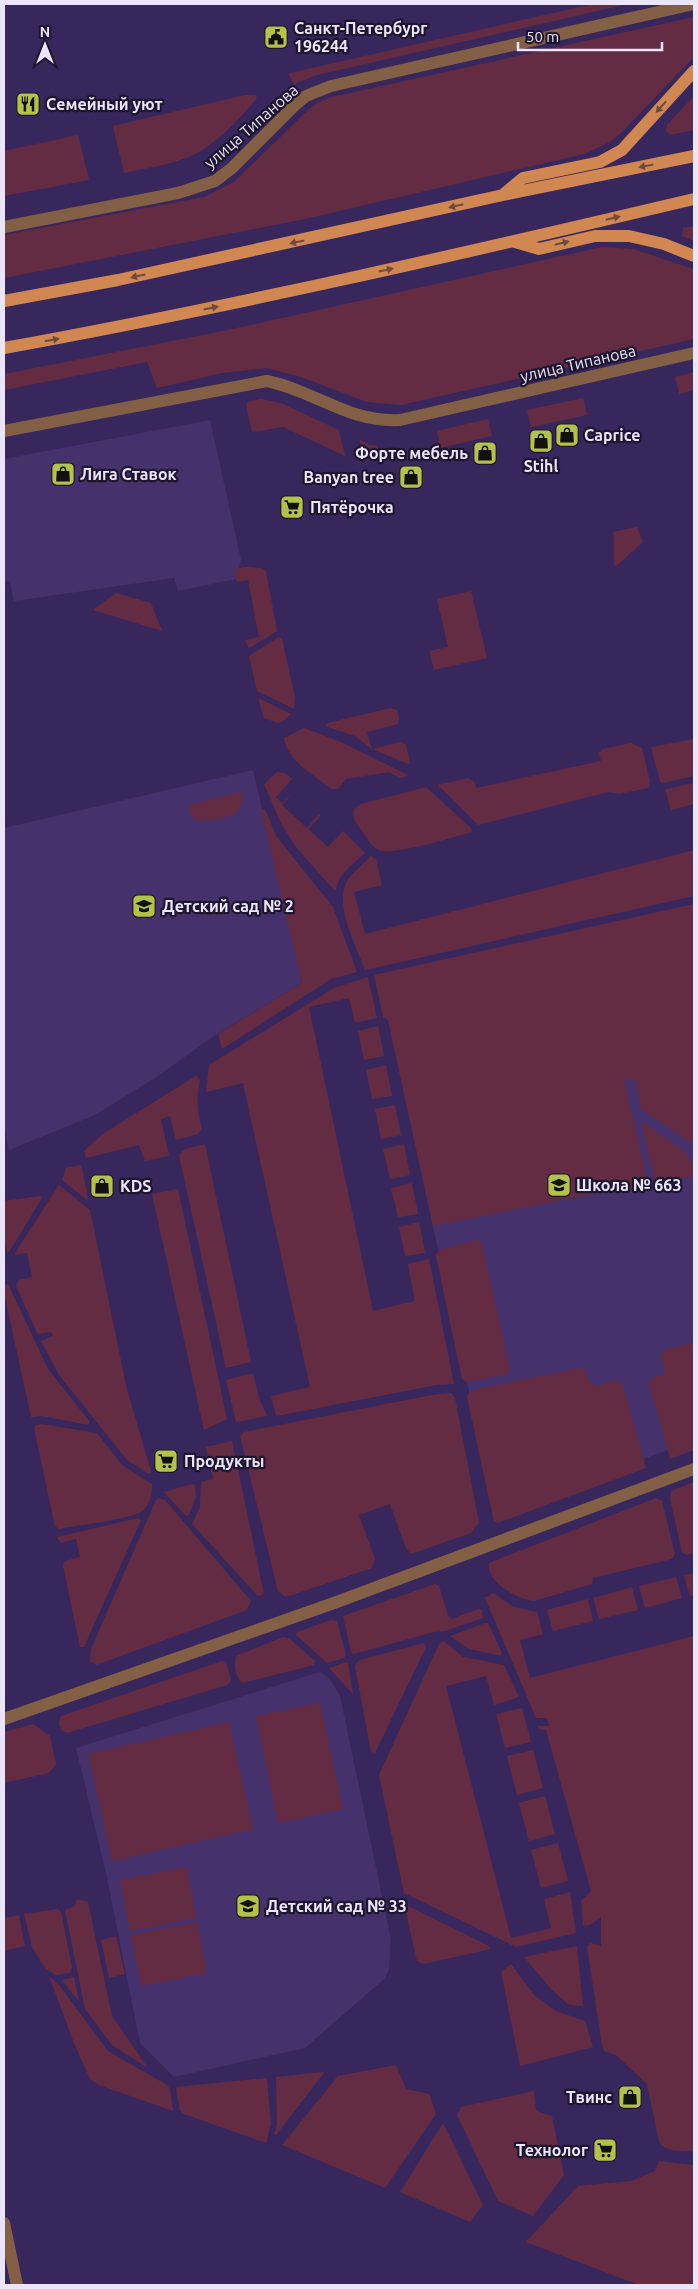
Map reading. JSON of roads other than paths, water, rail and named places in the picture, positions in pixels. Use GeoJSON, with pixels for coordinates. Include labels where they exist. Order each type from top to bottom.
{"type":"FeatureCollection","features":[{"type":"Feature","properties":{"kind":"main road"},"geometry":{"type":"LineString","coordinates":[[503,195],[524,178],[600,162],[613,156],[622,150],[694,71]]}},
{"type":"Feature","properties":{"kind":"main road"},"geometry":{"type":"LineString","coordinates":[[4,300],[118,280],[503,195],[694,156]]}},
{"type":"Feature","properties":{"kind":"main road"},"geometry":{"type":"LineString","coordinates":[[4,348],[139,324],[515,242],[694,199]]}},
{"type":"Feature","properties":{"kind":"main road"},"geometry":{"type":"LineString","coordinates":[[515,242],[539,249],[595,236],[629,236],[664,244],[694,256]]}},
{"type":"Feature","properties":{"kind":"street","name":"улица Типанова"},"geometry":{"type":"LineString","coordinates":[[4,227],[178,193],[215,181],[232,168],[306,96],[330,86],[694,4]]}},
{"type":"Feature","properties":{"kind":"street","name":"улица Типанова"},"geometry":{"type":"LineString","coordinates":[[4,431],[267,381],[291,388],[360,417],[385,421],[400,420],[694,353]]}},
{"type":"Feature","properties":{"kind":"street"},"geometry":{"type":"LineString","coordinates":[[4,1719],[334,1603],[694,1469]]}},
{"type":"Feature","properties":{"kind":"street"},"geometry":{"type":"LineString","coordinates":[[4,2223],[17,2285]]}},
{"type":"Feature","properties":{"kind":"place","name":"Санкт-Петербург 196244"},"geometry":{"type":"Point","coordinates":[276,37]}},
{"type":"Feature","properties":{"kind":"place","name":"Семейный уют"},"geometry":{"type":"Point","coordinates":[28,104]}},
{"type":"Feature","properties":{"kind":"place","name":"Caprice"},"geometry":{"type":"Point","coordinates":[567,435]}},
{"type":"Feature","properties":{"kind":"place","name":"Stihl"},"geometry":{"type":"Point","coordinates":[541,441]}},
{"type":"Feature","properties":{"kind":"place","name":"Форте мебель"},"geometry":{"type":"Point","coordinates":[485,453]}},
{"type":"Feature","properties":{"kind":"place","name":"Лига Ставок"},"geometry":{"type":"Point","coordinates":[63,474]}},
{"type":"Feature","properties":{"kind":"place","name":"Banyan tree"},"geometry":{"type":"Point","coordinates":[411,477]}},
{"type":"Feature","properties":{"kind":"place","name":"Пятёрочка"},"geometry":{"type":"Point","coordinates":[292,507]}},
{"type":"Feature","properties":{"kind":"place","name":"Детский сад № 2"},"geometry":{"type":"Point","coordinates":[144,906]}},
{"type":"Feature","properties":{"kind":"place","name":"Школа № 663"},"geometry":{"type":"Point","coordinates":[559,1185]}},
{"type":"Feature","properties":{"kind":"place","name":"KDS"},"geometry":{"type":"Point","coordinates":[102,1186]}},
{"type":"Feature","properties":{"kind":"place","name":"Продукты"},"geometry":{"type":"Point","coordinates":[166,1461]}},
{"type":"Feature","properties":{"kind":"place","name":"Детский сад № 33"},"geometry":{"type":"Point","coordinates":[248,1906]}},
{"type":"Feature","properties":{"kind":"place","name":"Твинс"},"geometry":{"type":"Point","coordinates":[630,2097]}},
{"type":"Feature","properties":{"kind":"place","name":"Технолог"},"geometry":{"type":"Point","coordinates":[605,2150]}}]}
